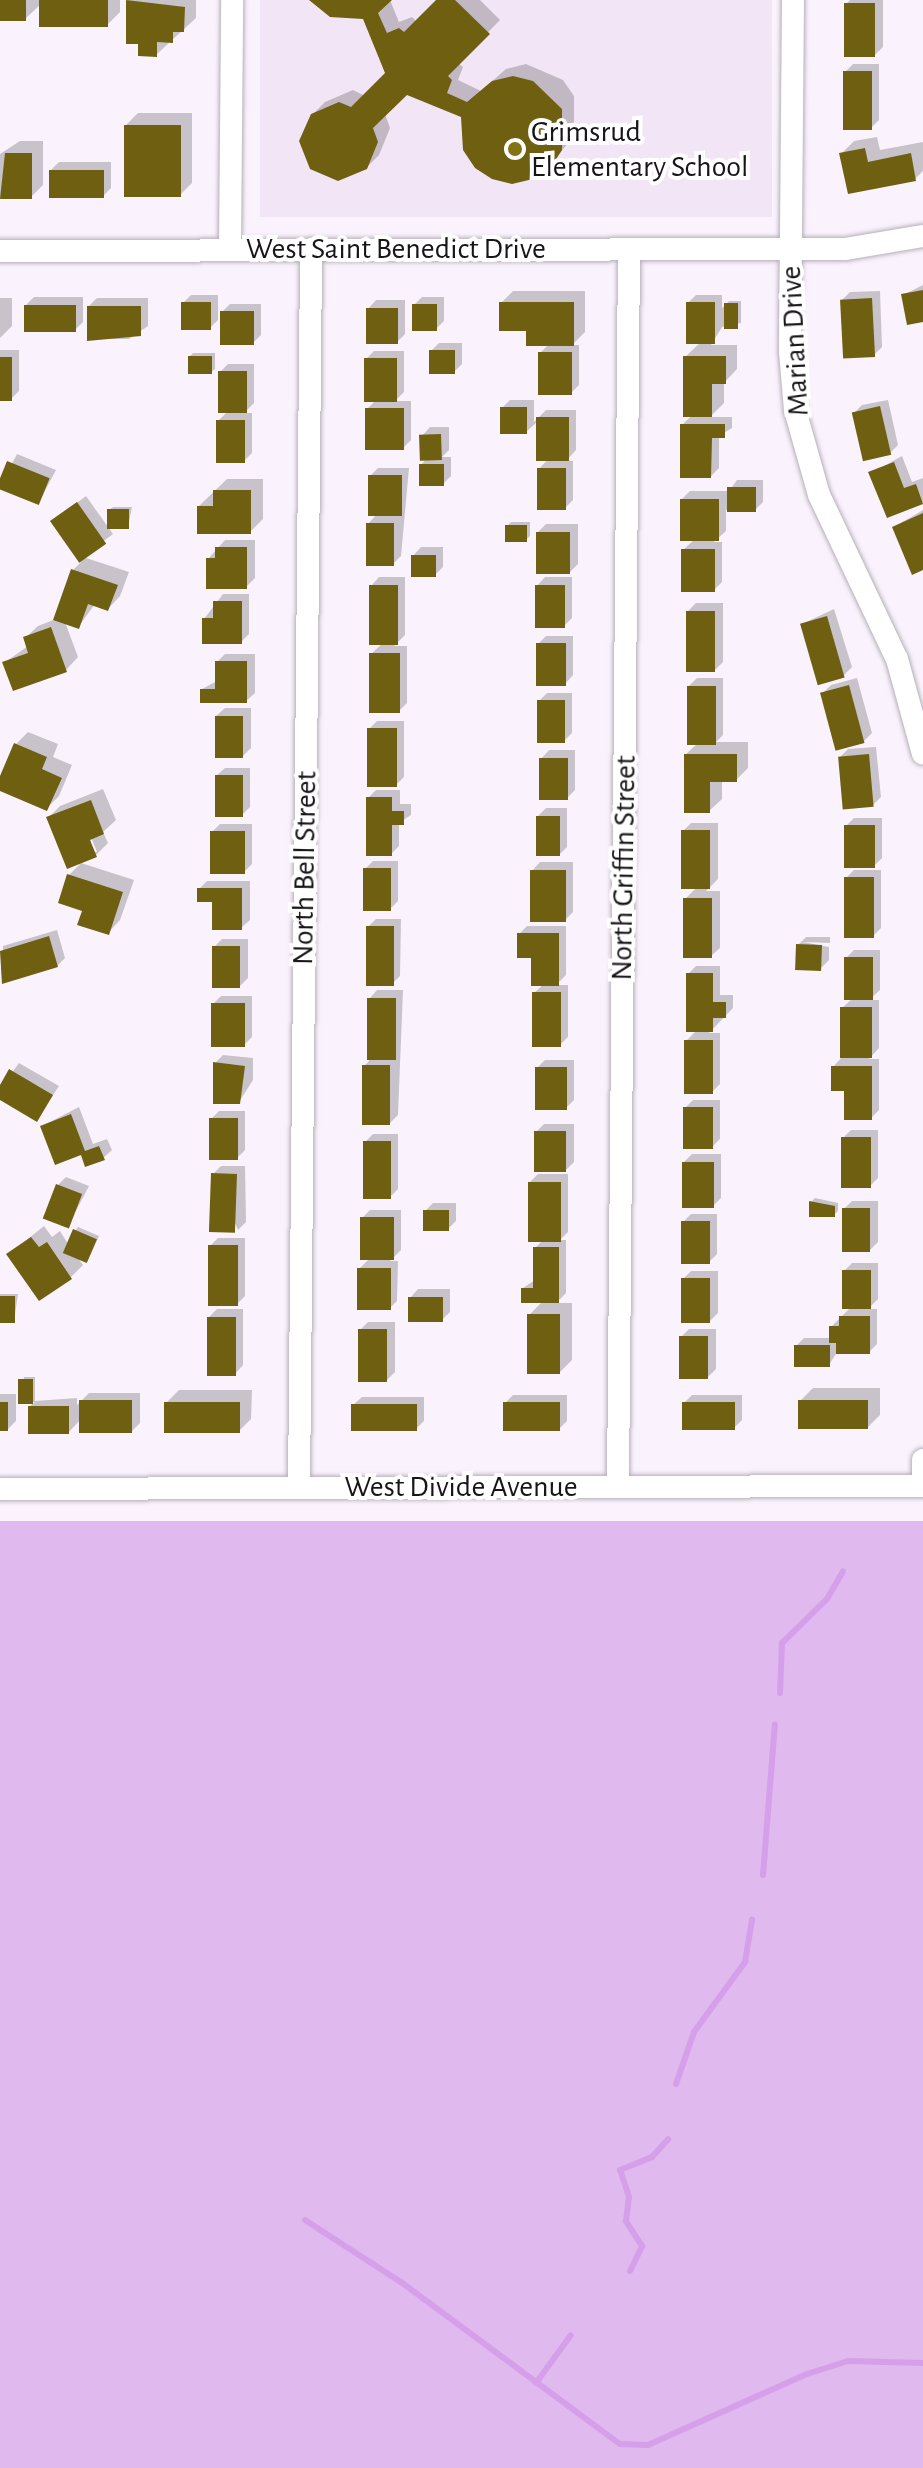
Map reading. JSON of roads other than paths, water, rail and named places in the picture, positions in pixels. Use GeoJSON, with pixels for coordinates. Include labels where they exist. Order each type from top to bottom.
{"type":"FeatureCollection","features":[{"type":"Feature","properties":{"kind":"street"},"geometry":{"type":"LineString","coordinates":[[230,249],[232,0]]}},
{"type":"Feature","properties":{"kind":"street","name":"Marian Drive"},"geometry":{"type":"LineString","coordinates":[[793,0],[790,351],[801,440],[819,495],[897,659],[923,754]]}},
{"type":"Feature","properties":{"kind":"street","name":"West Saint Benedict Drive"},"geometry":{"type":"LineString","coordinates":[[0,251],[791,249],[875,247],[923,236]]}},
{"type":"Feature","properties":{"kind":"street","name":"North Bell Street"},"geometry":{"type":"LineString","coordinates":[[299,1487],[311,249]]}},
{"type":"Feature","properties":{"kind":"street","name":"North Griffin Street"},"geometry":{"type":"LineString","coordinates":[[618,1487],[629,249]]}},
{"type":"Feature","properties":{"kind":"street"},"geometry":{"type":"LineString","coordinates":[[923,1460],[923,1486]]}},
{"type":"Feature","properties":{"kind":"street","name":"West Divide Avenue"},"geometry":{"type":"LineString","coordinates":[[0,1489],[923,1486]]}},
{"type":"Feature","properties":{"kind":"waterway"},"geometry":{"type":"LineString","coordinates":[[780,1693],[782,1643],[827,1599],[843,1571]]}},
{"type":"Feature","properties":{"kind":"waterway"},"geometry":{"type":"LineString","coordinates":[[763,1875],[775,1724]]}},
{"type":"Feature","properties":{"kind":"waterway"},"geometry":{"type":"LineString","coordinates":[[676,2084],[694,2032],[745,1962],[752,1920]]}},
{"type":"Feature","properties":{"kind":"waterway"},"geometry":{"type":"LineString","coordinates":[[630,2271],[642,2246],[626,2221],[629,2197],[620,2170],[652,2157],[668,2139]]}},
{"type":"Feature","properties":{"kind":"waterway"},"geometry":{"type":"LineString","coordinates":[[305,2220],[401,2282],[620,2444],[648,2445],[807,2374],[848,2361],[923,2363]]}},
{"type":"Feature","properties":{"kind":"waterway"},"geometry":{"type":"LineString","coordinates":[[536,2383],[571,2335]]}},
{"type":"Feature","properties":{"kind":"place","name":"Grimsrud Elementary School"},"geometry":{"type":"Point","coordinates":[515,149]}}]}
